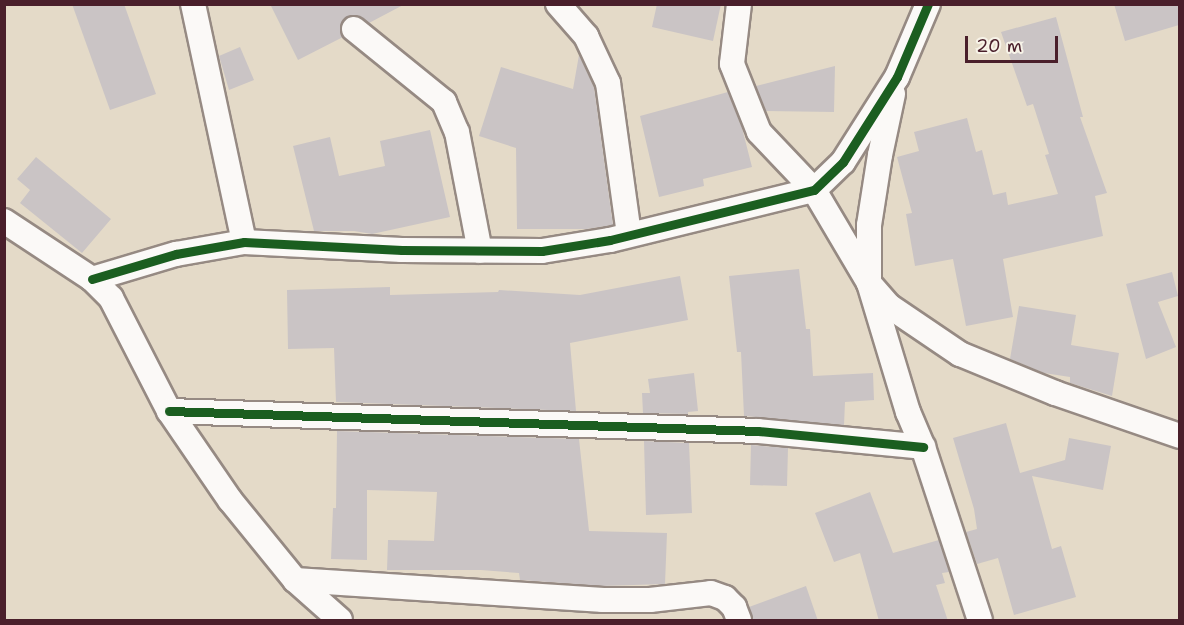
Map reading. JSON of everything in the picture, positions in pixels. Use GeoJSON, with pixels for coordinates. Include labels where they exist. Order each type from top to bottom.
{"type":"FeatureCollection","features":[{"type":"Feature","properties":{"kind":"street"},"geometry":{"type":"LineString","coordinates":[[193,4],[244,242]]}},
{"type":"Feature","properties":{"kind":"street"},"geometry":{"type":"LineString","coordinates":[[558,4],[586,36],[608,83],[629,235]]}},
{"type":"Feature","properties":{"kind":"street"},"geometry":{"type":"LineString","coordinates":[[739,4],[732,64],[759,132],[813,190],[869,283],[889,306],[960,354],[1055,393],[1179,436]]}},
{"type":"Feature","properties":{"kind":"street"},"geometry":{"type":"LineString","coordinates":[[92,279],[177,254],[244,242],[402,250],[542,251],[629,235],[813,190],[843,162],[897,77],[928,4]]}},
{"type":"Feature","properties":{"kind":"street"},"geometry":{"type":"LineString","coordinates":[[354,29],[444,102],[457,132],[480,251]]}},
{"type":"Feature","properties":{"kind":"street"},"geometry":{"type":"LineString","coordinates":[[897,77],[880,155],[869,225],[869,283],[908,412],[923,447],[980,621]]}},
{"type":"Feature","properties":{"kind":"street"},"geometry":{"type":"LineString","coordinates":[[4,221],[92,279],[111,298],[169,411],[230,500],[295,580],[340,621]]}},
{"type":"Feature","properties":{"kind":"street"},"geometry":{"type":"LineString","coordinates":[[169,411],[758,431],[923,447]]}},
{"type":"Feature","properties":{"kind":"street"},"geometry":{"type":"LineString","coordinates":[[295,580],[603,600],[650,600],[711,593],[725,598],[734,607],[739,621]]}},
{"type":"Feature","properties":{"kind":"building"},"geometry":{"type":"Polygon","coordinates":[[[72,4],[124,4],[156,94],[110,110],[72,4]]]}},
{"type":"Feature","properties":{"kind":"building"},"geometry":{"type":"Polygon","coordinates":[[[270,4],[405,4],[369,23],[357,15],[348,16],[340,26],[343,37],[298,60],[270,4]]]}},
{"type":"Feature","properties":{"kind":"building"},"geometry":{"type":"Polygon","coordinates":[[[657,4],[721,4],[713,41],[652,27],[657,4]]]}},
{"type":"Feature","properties":{"kind":"building"},"geometry":{"type":"Polygon","coordinates":[[[1114,4],[1179,4],[1179,25],[1125,41],[1114,4]]]}},
{"type":"Feature","properties":{"kind":"building"},"geometry":{"type":"Polygon","coordinates":[[[1056,17],[1083,117],[1080,117],[1107,193],[1095,196],[1103,236],[1003,259],[1013,317],[966,326],[953,259],[915,266],[906,214],[912,213],[897,157],[919,151],[914,132],[967,118],[976,152],[982,150],[993,195],[1006,192],[1008,205],[1058,194],[1045,155],[1049,154],[1033,104],[1027,106],[1001,32],[1056,17]]]}},
{"type":"Feature","properties":{"kind":"building"},"geometry":{"type":"Polygon","coordinates":[[[240,47],[254,80],[229,90],[219,56],[240,47]]]}},
{"type":"Feature","properties":{"kind":"building"},"geometry":{"type":"Polygon","coordinates":[[[579,55],[594,87],[613,225],[587,229],[517,229],[516,148],[479,136],[501,67],[573,89],[579,55]]]}},
{"type":"Feature","properties":{"kind":"building"},"geometry":{"type":"Polygon","coordinates":[[[835,66],[834,112],[766,111],[756,86],[835,66]]]}},
{"type":"Feature","properties":{"kind":"building"},"geometry":{"type":"Polygon","coordinates":[[[728,92],[742,128],[752,167],[703,179],[704,186],[659,197],[640,116],[728,92]]]}},
{"type":"Feature","properties":{"kind":"building"},"geometry":{"type":"Polygon","coordinates":[[[430,130],[450,217],[372,234],[354,231],[314,231],[293,146],[330,137],[339,176],[385,166],[380,141],[430,130]]]}},
{"type":"Feature","properties":{"kind":"building"},"geometry":{"type":"Polygon","coordinates":[[[36,157],[111,219],[82,253],[20,203],[30,190],[17,179],[36,157]]]}},
{"type":"Feature","properties":{"kind":"building"},"geometry":{"type":"Polygon","coordinates":[[[799,269],[806,329],[810,329],[813,376],[873,373],[874,400],[845,402],[844,425],[744,416],[741,352],[737,352],[729,276],[799,269]]]}},
{"type":"Feature","properties":{"kind":"building"},"geometry":{"type":"Polygon","coordinates":[[[1172,272],[1178,296],[1158,302],[1176,347],[1146,359],[1126,284],[1172,272]]]}},
{"type":"Feature","properties":{"kind":"building"},"geometry":{"type":"Polygon","coordinates":[[[680,276],[688,320],[570,343],[576,411],[336,402],[334,348],[288,349],[287,290],[390,287],[390,295],[498,292],[499,290],[580,295],[680,276]]]}},
{"type":"Feature","properties":{"kind":"building"},"geometry":{"type":"Polygon","coordinates":[[[1019,306],[1076,315],[1071,345],[1119,353],[1112,396],[1070,383],[1070,377],[1044,373],[1010,359],[1019,306]]]}},
{"type":"Feature","properties":{"kind":"building"},"geometry":{"type":"Polygon","coordinates":[[[694,373],[698,411],[688,412],[688,414],[643,413],[642,393],[650,393],[648,379],[694,373]]]}},
{"type":"Feature","properties":{"kind":"building"},"geometry":{"type":"Polygon","coordinates":[[[1006,423],[1020,473],[1065,460],[1069,438],[1111,446],[1103,490],[1032,476],[1052,549],[1061,546],[1076,597],[1014,615],[998,558],[977,564],[966,532],[977,529],[974,509],[953,438],[1006,423]]]}},
{"type":"Feature","properties":{"kind":"building"},"geometry":{"type":"Polygon","coordinates":[[[337,431],[579,439],[589,531],[667,533],[665,584],[602,586],[520,580],[519,573],[481,570],[387,570],[388,540],[434,541],[437,492],[367,490],[367,560],[331,559],[333,508],[336,508],[337,431]]]}},
{"type":"Feature","properties":{"kind":"building"},"geometry":{"type":"Polygon","coordinates":[[[644,441],[689,443],[692,513],[646,515],[644,441]]]}},
{"type":"Feature","properties":{"kind":"building"},"geometry":{"type":"Polygon","coordinates":[[[751,445],[788,448],[787,486],[750,485],[751,445]]]}},
{"type":"Feature","properties":{"kind":"building"},"geometry":{"type":"Polygon","coordinates":[[[870,492],[893,553],[939,540],[949,572],[942,573],[945,583],[936,585],[948,621],[879,621],[860,553],[834,562],[815,513],[870,492]]]}},
{"type":"Feature","properties":{"kind":"building"},"geometry":{"type":"Polygon","coordinates":[[[806,586],[818,621],[753,621],[749,607],[806,586]]]}},
{"type":"Feature","properties":{"kind":"cycle path"},"geometry":{"type":"LineString","coordinates":[[92,279],[176,254],[244,242],[402,250],[542,251],[610,240],[814,190],[843,162],[897,77],[928,4]]}},
{"type":"Feature","properties":{"kind":"cycle path"},"geometry":{"type":"LineString","coordinates":[[169,411],[758,431],[923,447]]}}]}
